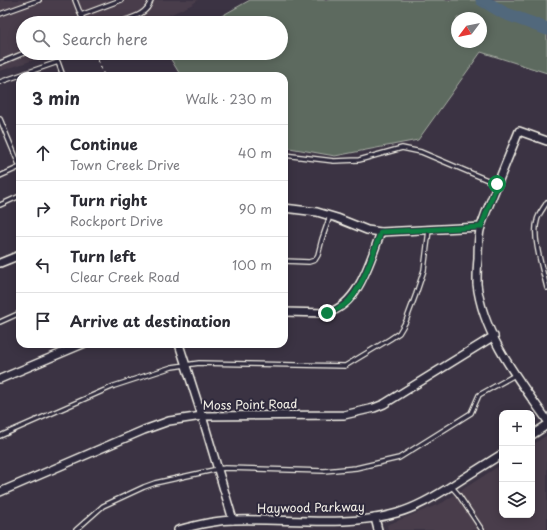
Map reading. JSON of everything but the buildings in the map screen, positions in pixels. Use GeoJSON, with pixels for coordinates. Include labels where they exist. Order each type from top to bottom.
{"type":"FeatureCollection","features":[{"type":"Feature","properties":{"kind":"street"},"geometry":{"type":"LineString","coordinates":[[547,141],[520,131],[497,184],[481,227],[477,283],[484,315],[507,362],[547,420]]}},
{"type":"Feature","properties":{"kind":"street"},"geometry":{"type":"LineString","coordinates":[[288,208],[317,212],[367,230],[381,232],[481,227]]}},
{"type":"Feature","properties":{"kind":"street"},"geometry":{"type":"LineString","coordinates":[[288,312],[327,313],[344,305],[355,293],[362,280],[381,232]]}},
{"type":"Feature","properties":{"kind":"street"},"geometry":{"type":"LineString","coordinates":[[0,263],[16,257]]}},
{"type":"Feature","properties":{"kind":"street","name":"Moss Point Road"},"geometry":{"type":"LineString","coordinates":[[0,492],[144,430],[169,422],[202,416],[344,415],[374,408],[384,404],[494,336]]}},
{"type":"Feature","properties":{"kind":"street"},"geometry":{"type":"LineString","coordinates":[[0,379],[73,348]]}},
{"type":"Feature","properties":{"kind":"street"},"geometry":{"type":"LineString","coordinates":[[180,348],[233,520]]}},
{"type":"Feature","properties":{"kind":"street"},"geometry":{"type":"LineString","coordinates":[[535,433],[547,425]]}},
{"type":"Feature","properties":{"kind":"street","name":"Haywood Parkway"},"geometry":{"type":"LineString","coordinates":[[178,530],[210,522],[233,520],[342,521],[375,518],[396,514],[431,499],[499,456]]}},
{"type":"Feature","properties":{"kind":"street"},"geometry":{"type":"LineString","coordinates":[[375,518],[378,530]]}},
{"type":"Feature","properties":{"kind":"lane"},"geometry":{"type":"LineString","coordinates":[[0,14],[39,0]]}},
{"type":"Feature","properties":{"kind":"lane"},"geometry":{"type":"LineString","coordinates":[[76,0],[81,15],[121,0]]}},
{"type":"Feature","properties":{"kind":"lane"},"geometry":{"type":"LineString","coordinates":[[136,16],[144,13],[151,3],[151,0]]}},
{"type":"Feature","properties":{"kind":"lane"},"geometry":{"type":"LineString","coordinates":[[0,63],[16,56]]}},
{"type":"Feature","properties":{"kind":"lane"},"geometry":{"type":"LineString","coordinates":[[29,72],[58,62],[62,72]]}},
{"type":"Feature","properties":{"kind":"lane"},"geometry":{"type":"LineString","coordinates":[[0,82],[16,76]]}},
{"type":"Feature","properties":{"kind":"lane"},"geometry":{"type":"LineString","coordinates":[[0,119],[16,157]]}},
{"type":"Feature","properties":{"kind":"lane"},"geometry":{"type":"LineString","coordinates":[[288,155],[334,161],[359,160],[402,148],[421,152],[497,184]]}},
{"type":"Feature","properties":{"kind":"lane"},"geometry":{"type":"LineString","coordinates":[[0,174],[16,168]]}},
{"type":"Feature","properties":{"kind":"lane"},"geometry":{"type":"LineString","coordinates":[[0,205],[16,198]]}},
{"type":"Feature","properties":{"kind":"lane"},"geometry":{"type":"LineString","coordinates":[[547,202],[537,220],[535,233],[547,288]]}},
{"type":"Feature","properties":{"kind":"lane"},"geometry":{"type":"LineString","coordinates":[[288,261],[309,262],[315,260],[318,255],[330,216]]}},
{"type":"Feature","properties":{"kind":"lane"},"geometry":{"type":"LineString","coordinates":[[0,436],[114,386],[172,366],[199,363],[345,366],[399,333],[406,321],[414,301],[424,270],[429,230]]}},
{"type":"Feature","properties":{"kind":"lane"},"geometry":{"type":"LineString","coordinates":[[0,322],[16,315]]}},
{"type":"Feature","properties":{"kind":"lane"},"geometry":{"type":"LineString","coordinates":[[76,530],[103,506],[155,483],[225,468],[324,471],[356,468],[399,458],[471,413],[479,396],[515,375]]}},
{"type":"Feature","properties":{"kind":"lane"},"geometry":{"type":"LineString","coordinates":[[451,486],[482,530]]}},
{"type":"Feature","properties":{"kind":"path"},"geometry":{"type":"LineString","coordinates":[[98,60],[102,72]]}},
{"type":"Feature","properties":{"kind":"shaded area"},"geometry":{"type":"Polygon","coordinates":[[[0,0],[198,0],[191,5],[167,16],[16,16],[16,60],[34,60],[0,71],[0,0]]]}},
{"type":"Feature","properties":{"kind":"shaded area"},"geometry":{"type":"Polygon","coordinates":[[[547,436],[547,530],[388,530],[387,525],[442,503],[499,466],[499,518],[535,518],[535,443],[547,436]]]}},
{"type":"Feature","properties":{"kind":"green space"},"geometry":{"type":"Polygon","coordinates":[[[250,0],[547,0],[547,73],[481,52],[418,140],[335,156],[288,148],[288,72],[179,72],[171,60],[288,60],[288,16],[221,16],[250,0]]]}},
{"type":"Feature","properties":{"kind":"waterway"},"geometry":{"type":"LineString","coordinates":[[482,0],[504,13],[547,29]]}},
{"type":"Feature","properties":{"kind":"route"},"geometry":{"type":"LineString","coordinates":[[327,313],[344,305],[355,293],[362,280],[381,232],[481,227],[497,184]]}}]}
